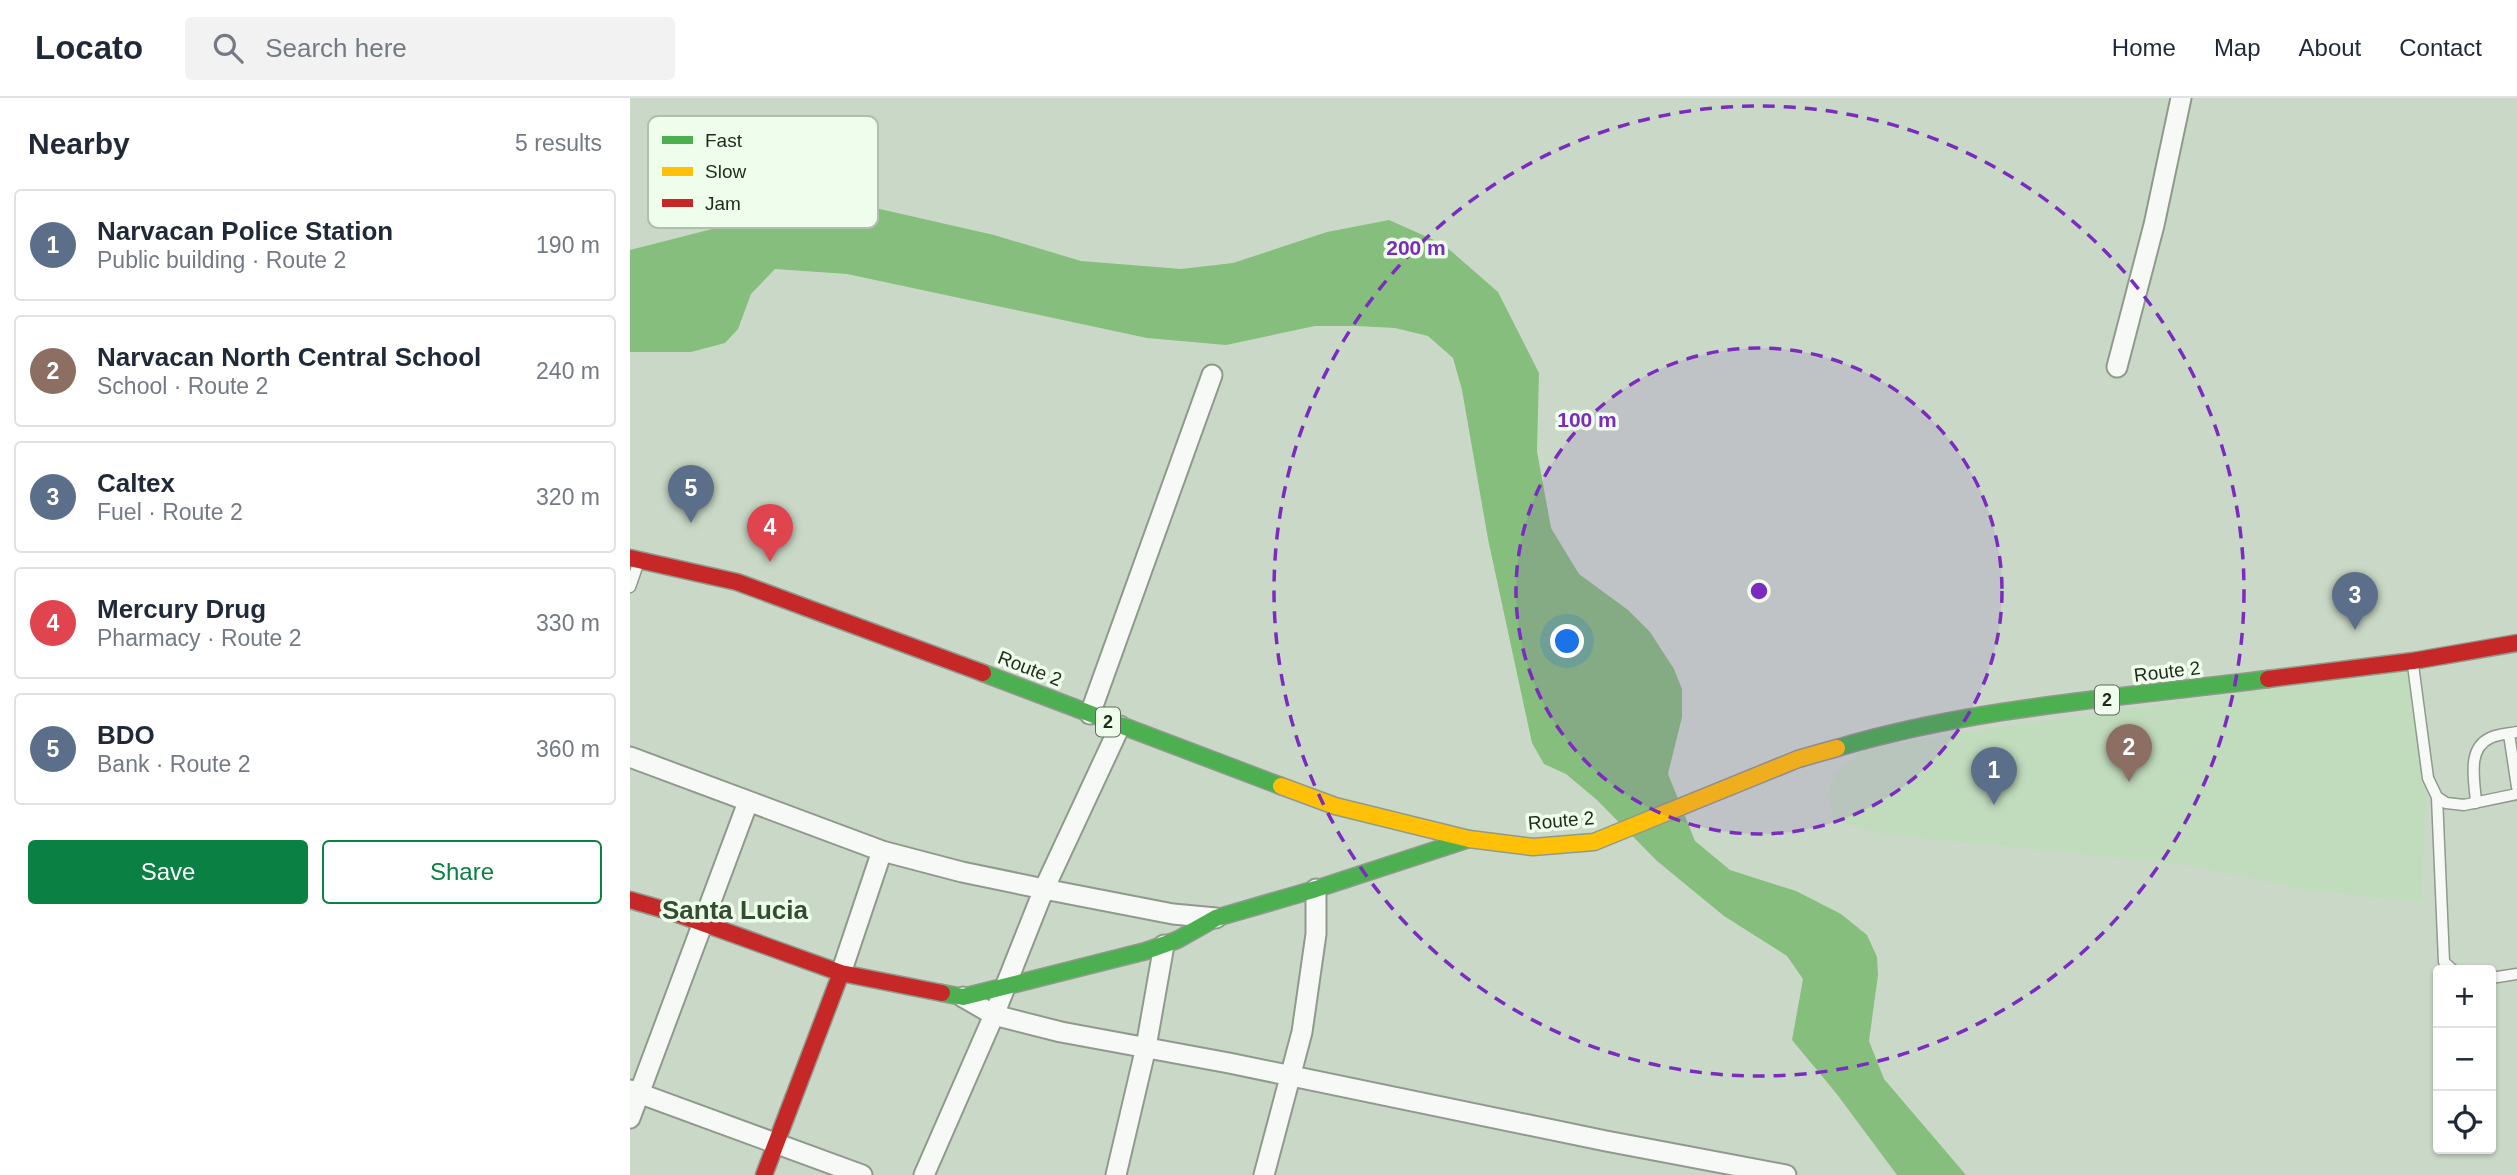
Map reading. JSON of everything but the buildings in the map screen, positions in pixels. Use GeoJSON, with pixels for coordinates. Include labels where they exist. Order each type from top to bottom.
{"type":"FeatureCollection","features":[{"type":"Feature","properties":{"kind":"main road","name":"Route 2"},"geometry":{"type":"LineString","coordinates":[[635,559],[737,582],[890,637],[1335,806],[1469,839],[1534,847],[1594,842],[1798,759],[1866,739],[1929,725],[2032,709],[2413,661],[2517,643]]}},
{"type":"Feature","properties":{"kind":"main road"},"geometry":{"type":"LineString","coordinates":[[630,900],[703,923],[841,973],[963,997],[1164,946],[1216,918],[1316,889],[1469,839]]}},
{"type":"Feature","properties":{"kind":"main road"},"geometry":{"type":"LineString","coordinates":[[764,1175],[841,973]]}},
{"type":"Feature","properties":{"kind":"street"},"geometry":{"type":"LineString","coordinates":[[2117,367],[2154,225],[2181,98]]}},
{"type":"Feature","properties":{"kind":"street"},"geometry":{"type":"LineString","coordinates":[[1090,715],[1212,375]]}},
{"type":"Feature","properties":{"kind":"street"},"geometry":{"type":"LineString","coordinates":[[924,1175],[994,1015],[1044,889],[1120,726]]}},
{"type":"Feature","properties":{"kind":"street"},"geometry":{"type":"LineString","coordinates":[[630,757],[882,850],[962,872],[1172,914],[1216,918]]}},
{"type":"Feature","properties":{"kind":"street"},"geometry":{"type":"LineString","coordinates":[[630,1118],[635,1092],[748,802]]}},
{"type":"Feature","properties":{"kind":"street"},"geometry":{"type":"LineString","coordinates":[[841,973],[882,850]]}},
{"type":"Feature","properties":{"kind":"street"},"geometry":{"type":"LineString","coordinates":[[1264,1175],[1302,1032],[1313,967],[1316,889]]}},
{"type":"Feature","properties":{"kind":"street"},"geometry":{"type":"LineString","coordinates":[[1116,1175],[1146,1047],[1164,946]]}},
{"type":"Feature","properties":{"kind":"street"},"geometry":{"type":"LineString","coordinates":[[963,997],[994,1015],[1061,1032],[1786,1175]]}},
{"type":"Feature","properties":{"kind":"street"},"geometry":{"type":"LineString","coordinates":[[635,1092],[862,1175]]}},
{"type":"Feature","properties":{"kind":"lane"},"geometry":{"type":"LineString","coordinates":[[630,587],[635,559]]}},
{"type":"Feature","properties":{"kind":"lane"},"geometry":{"type":"LineString","coordinates":[[2413,661],[2428,778],[2437,797],[2444,962],[2448,965]]}},
{"type":"Feature","properties":{"kind":"lane"},"geometry":{"type":"LineString","coordinates":[[2476,803],[2474,754],[2481,743],[2491,737],[2513,733],[2517,787]]}},
{"type":"Feature","properties":{"kind":"lane"},"geometry":{"type":"LineString","coordinates":[[2437,797],[2446,803],[2464,805],[2517,794]]}},
{"type":"Feature","properties":{"kind":"lane"},"geometry":{"type":"LineString","coordinates":[[2496,977],[2517,974]]}},
{"type":"Feature","properties":{"kind":"shaded area"},"geometry":{"type":"Polygon","coordinates":[[[878,209],[994,235],[1081,261],[1181,269],[1233,263],[1327,232],[1389,220],[1443,244],[1498,292],[1539,373],[1537,451],[1551,528],[1579,574],[1628,610],[1650,632],[1674,669],[1682,689],[1682,717],[1668,774],[1695,841],[1730,870],[1796,891],[1841,914],[1867,935],[1877,957],[1878,975],[1869,1041],[1884,1079],[1966,1175],[1897,1175],[1836,1093],[1792,1040],[1803,979],[1787,956],[1724,916],[1657,861],[1597,800],[1566,774],[1544,764],[1532,743],[1488,539],[1462,390],[1453,358],[1428,336],[1395,328],[1315,326],[1226,345],[1147,338],[847,274],[775,269],[751,294],[738,329],[725,343],[691,352],[630,352],[630,250],[716,228],[878,228],[878,209]]]}},
{"type":"Feature","properties":{"kind":"shaded area"},"geometry":{"type":"Polygon","coordinates":[[[2408,669],[2426,789],[2421,902],[2312,891],[2180,864],[1881,834],[1833,820],[1828,796],[1835,774],[1870,746],[2408,669]]]}},
{"type":"Feature","properties":{"kind":"traffic: fast"},"geometry":{"type":"LineString","coordinates":[[983,673],[1281,786]]}},
{"type":"Feature","properties":{"kind":"traffic: fast"},"geometry":{"type":"LineString","coordinates":[[1837,748],[1942,722],[1996,713],[2268,679]]}},
{"type":"Feature","properties":{"kind":"traffic: fast"},"geometry":{"type":"LineString","coordinates":[[942,993],[963,997],[1146,951],[1177,940],[1216,918],[1316,889],[1469,839]]}},
{"type":"Feature","properties":{"kind":"traffic: slow"},"geometry":{"type":"LineString","coordinates":[[1281,786],[1335,806],[1469,839],[1533,847],[1594,842],[1798,759],[1837,748]]}},
{"type":"Feature","properties":{"kind":"traffic: jam"},"geometry":{"type":"LineString","coordinates":[[630,558],[737,582],[983,673]]}},
{"type":"Feature","properties":{"kind":"traffic: jam"},"geometry":{"type":"LineString","coordinates":[[2268,679],[2413,661],[2517,643]]}},
{"type":"Feature","properties":{"kind":"traffic: jam"},"geometry":{"type":"LineString","coordinates":[[630,900],[672,912],[841,973],[942,993]]}},
{"type":"Feature","properties":{"kind":"traffic: jam"},"geometry":{"type":"LineString","coordinates":[[764,1175],[841,973]]}},
{"type":"Feature","properties":{"kind":"place","name":"BDO"},"geometry":{"type":"Point","coordinates":[691,523]}},
{"type":"Feature","properties":{"kind":"place","name":"Mercury Drug"},"geometry":{"type":"Point","coordinates":[770,562]}},
{"type":"Feature","properties":{"kind":"place","name":"Caltex"},"geometry":{"type":"Point","coordinates":[2355,630]}},
{"type":"Feature","properties":{"kind":"place","name":"Narvacan North Central School"},"geometry":{"type":"Point","coordinates":[2129,782]}},
{"type":"Feature","properties":{"kind":"place","name":"Narvacan Police Station"},"geometry":{"type":"Point","coordinates":[1994,805]}},
{"type":"Feature","properties":{"kind":"district","name":"Santa Lucia"},"geometry":{"type":"Point","coordinates":[735,910]}}]}
